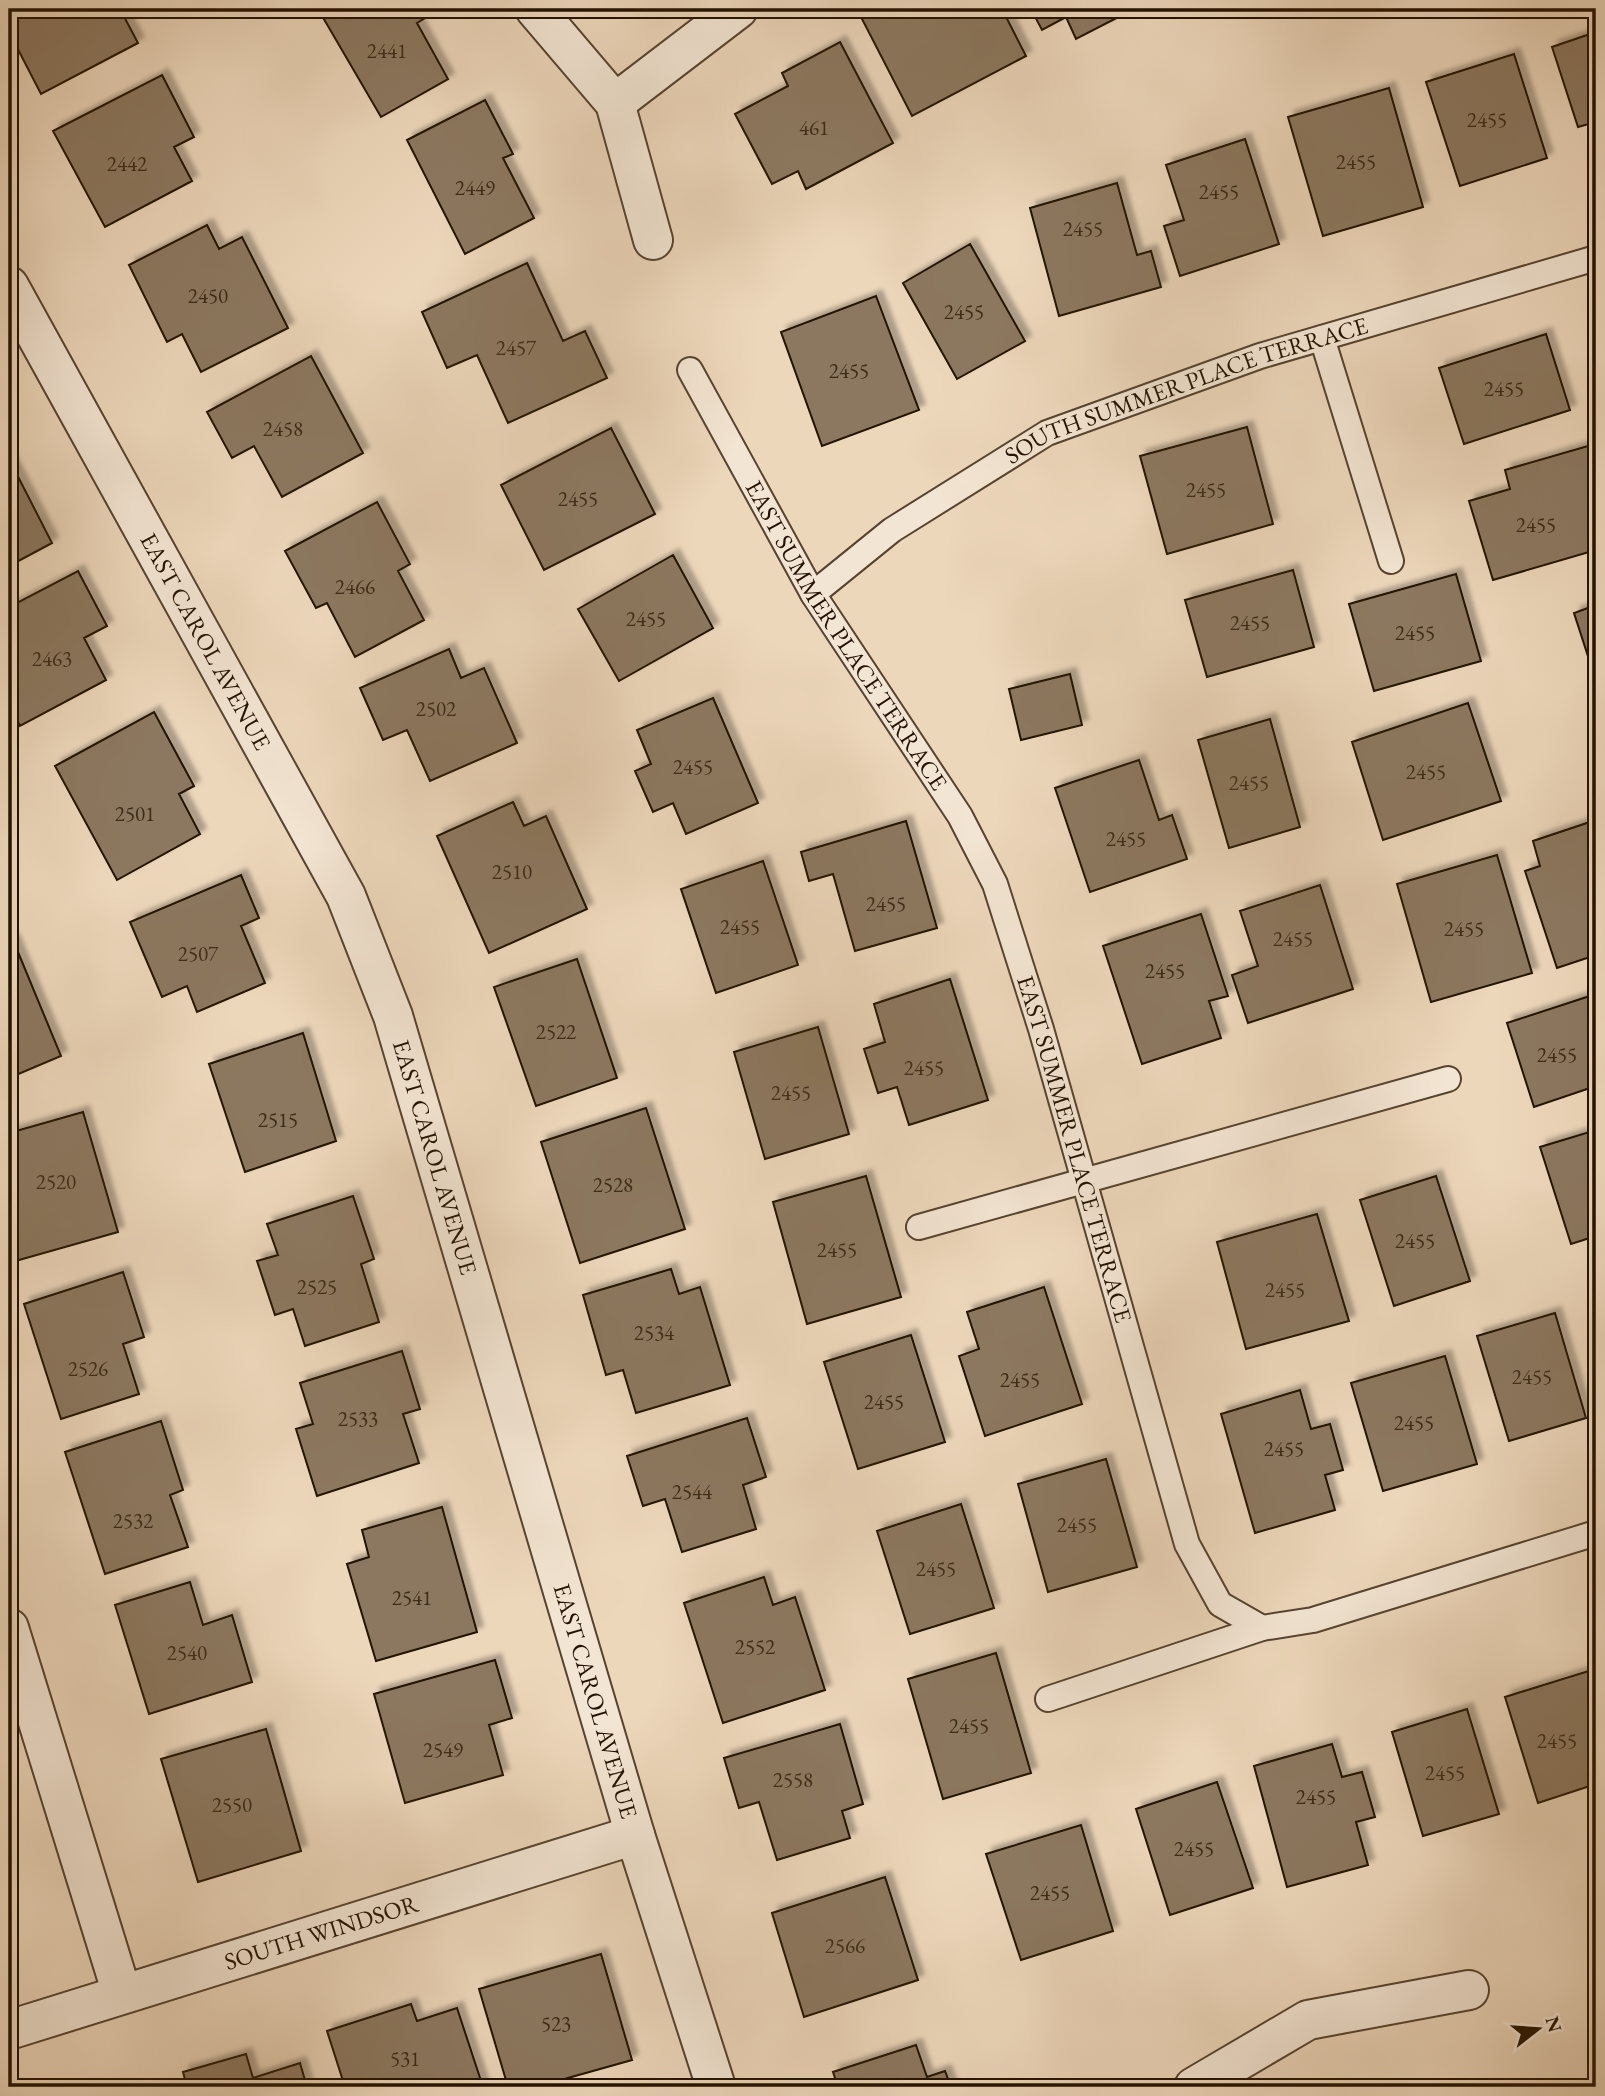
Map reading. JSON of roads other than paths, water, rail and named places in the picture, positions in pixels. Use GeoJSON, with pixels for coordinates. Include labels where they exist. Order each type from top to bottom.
{"type":"FeatureCollection","features":[{"type":"Feature","properties":{"kind":"street"},"geometry":{"type":"LineString","coordinates":[[535,9],[615,103],[653,240]]}},
{"type":"Feature","properties":{"kind":"street"},"geometry":{"type":"LineString","coordinates":[[615,103],[738,9]]}},
{"type":"Feature","properties":{"kind":"street","name":"EAST CAROL AVENUE"},"geometry":{"type":"LineString","coordinates":[[9,286],[346,896],[393,1016],[635,1835],[716,2087]]}},
{"type":"Feature","properties":{"kind":"street"},"geometry":{"type":"LineString","coordinates":[[9,1628],[122,1994]]}},
{"type":"Feature","properties":{"kind":"street","name":"SOUTH WINDSOR"},"geometry":{"type":"LineString","coordinates":[[9,2030],[635,1835]]}},
{"type":"Feature","properties":{"kind":"street"},"geometry":{"type":"LineString","coordinates":[[1194,2087],[1308,2020],[1469,1990]]}},
{"type":"Feature","properties":{"kind":"lane","name":"SOUTH SUMMER PLACE TERRACE"},"geometry":{"type":"LineString","coordinates":[[813,594],[892,530],[1047,433],[1259,356],[1596,258]]}},
{"type":"Feature","properties":{"kind":"lane"},"geometry":{"type":"LineString","coordinates":[[1322,338],[1391,561]]}},
{"type":"Feature","properties":{"kind":"lane","name":"EAST SUMMER PLACE TERRACE"},"geometry":{"type":"LineString","coordinates":[[690,370],[813,594],[960,816],[995,884],[1084,1181],[1187,1545],[1220,1604],[1262,1628]]}},
{"type":"Feature","properties":{"kind":"lane"},"geometry":{"type":"LineString","coordinates":[[919,1227],[1448,1079]]}},
{"type":"Feature","properties":{"kind":"lane"},"geometry":{"type":"LineString","coordinates":[[1048,1699],[1262,1628],[1313,1620],[1596,1533]]}}]}
